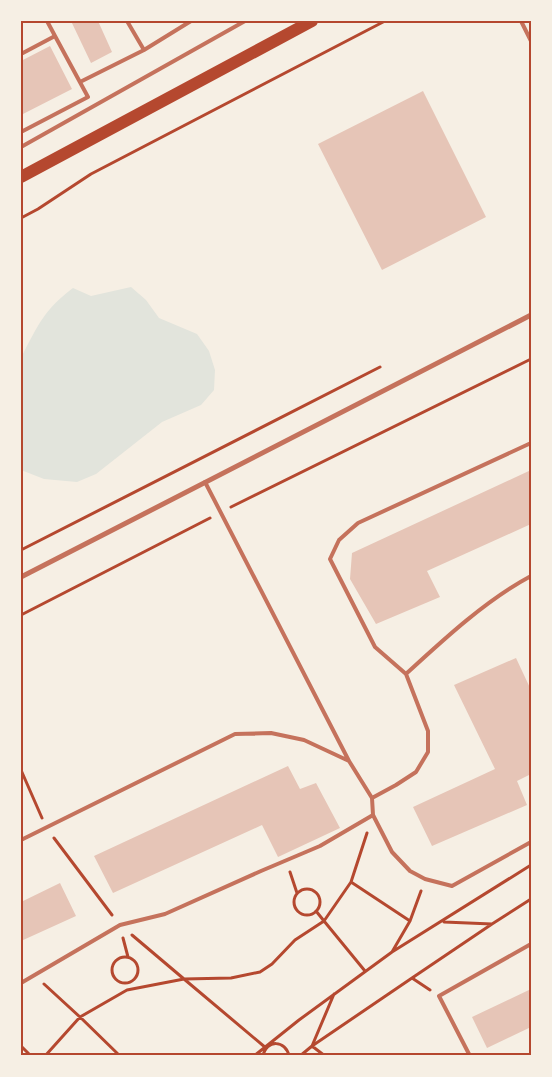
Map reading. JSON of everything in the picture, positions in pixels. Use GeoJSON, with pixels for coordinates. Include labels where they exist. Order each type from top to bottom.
{"type":"FeatureCollection","features":[{"type":"Feature","properties":{"kind":"main road"},"geometry":{"type":"LineString","coordinates":[[21,177],[312,21]]}},
{"type":"Feature","properties":{"kind":"street"},"geometry":{"type":"LineString","coordinates":[[21,577],[531,315]]}},
{"type":"Feature","properties":{"kind":"lane"},"geometry":{"type":"LineString","coordinates":[[21,132],[88,97],[47,21]]}},
{"type":"Feature","properties":{"kind":"lane"},"geometry":{"type":"LineString","coordinates":[[127,21],[144,50]]}},
{"type":"Feature","properties":{"kind":"lane"},"geometry":{"type":"LineString","coordinates":[[80,82],[144,50],[191,21]]}},
{"type":"Feature","properties":{"kind":"lane"},"geometry":{"type":"LineString","coordinates":[[21,147],[245,21]]}},
{"type":"Feature","properties":{"kind":"lane"},"geometry":{"type":"LineString","coordinates":[[521,21],[531,41]]}},
{"type":"Feature","properties":{"kind":"lane"},"geometry":{"type":"LineString","coordinates":[[21,54],[56,36]]}},
{"type":"Feature","properties":{"kind":"lane"},"geometry":{"type":"LineString","coordinates":[[372,798],[416,772],[428,752],[428,732],[406,674],[375,647],[330,559],[339,540],[358,523],[531,443]]}},
{"type":"Feature","properties":{"kind":"lane"},"geometry":{"type":"LineString","coordinates":[[205,482],[349,760],[372,798],[373,816],[392,852],[410,871],[425,879],[452,886],[531,842]]}},
{"type":"Feature","properties":{"kind":"lane"},"geometry":{"type":"LineString","coordinates":[[406,674],[445,638],[514,585],[531,576]]}},
{"type":"Feature","properties":{"kind":"lane"},"geometry":{"type":"LineString","coordinates":[[21,840],[235,734],[272,733],[304,740],[349,760]]}},
{"type":"Feature","properties":{"kind":"lane"},"geometry":{"type":"LineString","coordinates":[[21,983],[120,925],[165,914],[320,846],[373,816]]}},
{"type":"Feature","properties":{"kind":"lane"},"geometry":{"type":"LineString","coordinates":[[470,1056],[439,996],[531,944]]}},
{"type":"Feature","properties":{"kind":"path"},"geometry":{"type":"LineString","coordinates":[[21,218],[92,174],[385,21]]}},
{"type":"Feature","properties":{"kind":"path"},"geometry":{"type":"LineString","coordinates":[[21,615],[220,513],[531,359]]}},
{"type":"Feature","properties":{"kind":"path"},"geometry":{"type":"LineString","coordinates":[[21,550],[380,366]]}},
{"type":"Feature","properties":{"kind":"path"},"geometry":{"type":"LineString","coordinates":[[21,770],[46,828],[120,925],[265,1047]]}},
{"type":"Feature","properties":{"kind":"path"},"geometry":{"type":"LineString","coordinates":[[45,1056],[80,1017],[127,990],[184,980],[231,978],[260,972],[272,964],[295,940],[324,921],[351,882],[373,816]]}},
{"type":"Feature","properties":{"kind":"path"},"geometry":{"type":"LineString","coordinates":[[287,861],[297,893],[294,902],[297,910],[308,915],[316,911],[320,904],[320,899],[316,892],[304,889],[297,893]]}},
{"type":"Feature","properties":{"kind":"path"},"geometry":{"type":"LineString","coordinates":[[254,1056],[392,952],[531,865]]}},
{"type":"Feature","properties":{"kind":"path"},"geometry":{"type":"LineString","coordinates":[[392,952],[410,921],[425,879]]}},
{"type":"Feature","properties":{"kind":"path"},"geometry":{"type":"LineString","coordinates":[[351,882],[410,921]]}},
{"type":"Feature","properties":{"kind":"path"},"geometry":{"type":"LineString","coordinates":[[300,1056],[412,978],[531,899]]}},
{"type":"Feature","properties":{"kind":"path"},"geometry":{"type":"LineString","coordinates":[[316,911],[365,972]]}},
{"type":"Feature","properties":{"kind":"path"},"geometry":{"type":"LineString","coordinates":[[442,922],[492,924]]}},
{"type":"Feature","properties":{"kind":"path"},"geometry":{"type":"LineString","coordinates":[[120,925],[128,957]]}},
{"type":"Feature","properties":{"kind":"path"},"geometry":{"type":"LineString","coordinates":[[128,957],[135,961],[138,969],[136,977],[126,984],[114,978],[112,969],[113,964],[119,958],[128,957]]}},
{"type":"Feature","properties":{"kind":"path"},"geometry":{"type":"LineString","coordinates":[[34,976],[120,1056]]}},
{"type":"Feature","properties":{"kind":"path"},"geometry":{"type":"LineString","coordinates":[[412,978],[439,996]]}},
{"type":"Feature","properties":{"kind":"path"},"geometry":{"type":"LineString","coordinates":[[126,984],[127,990]]}},
{"type":"Feature","properties":{"kind":"path"},"geometry":{"type":"LineString","coordinates":[[312,1046],[334,994]]}},
{"type":"Feature","properties":{"kind":"path"},"geometry":{"type":"LineString","coordinates":[[265,1047],[273,1043],[281,1044],[288,1050],[289,1056]]}},
{"type":"Feature","properties":{"kind":"path"},"geometry":{"type":"LineString","coordinates":[[21,1046],[31,1056]]}},
{"type":"Feature","properties":{"kind":"path"},"geometry":{"type":"LineString","coordinates":[[312,1046],[325,1056]]}},
{"type":"Feature","properties":{"kind":"path"},"geometry":{"type":"LineString","coordinates":[[263,1056],[265,1047]]}},
{"type":"Feature","properties":{"kind":"shaded area"},"geometry":{"type":"Polygon","coordinates":[[[131,287],[146,300],[159,318],[197,334],[209,351],[215,370],[214,390],[201,405],[162,422],[96,474],[77,482],[44,479],[21,470],[21,361],[38,327],[48,311],[73,288],[91,296],[131,287]]]}},
{"type":"Feature","properties":{"kind":"building"},"geometry":{"type":"Polygon","coordinates":[[[71,21],[98,21],[112,52],[91,63],[71,21]]]}},
{"type":"Feature","properties":{"kind":"building"},"geometry":{"type":"Polygon","coordinates":[[[50,46],[72,89],[21,115],[21,61],[50,46]]]}},
{"type":"Feature","properties":{"kind":"building"},"geometry":{"type":"Polygon","coordinates":[[[423,91],[486,217],[382,270],[318,144],[423,91]]]}},
{"type":"Feature","properties":{"kind":"building"},"geometry":{"type":"Polygon","coordinates":[[[531,470],[531,524],[427,571],[440,597],[376,624],[350,579],[352,553],[531,470]]]}},
{"type":"Feature","properties":{"kind":"building"},"geometry":{"type":"Polygon","coordinates":[[[516,658],[531,690],[531,774],[517,781],[527,805],[432,846],[413,807],[495,769],[454,685],[516,658]]]}},
{"type":"Feature","properties":{"kind":"building"},"geometry":{"type":"Polygon","coordinates":[[[288,766],[300,789],[316,783],[340,828],[278,857],[262,825],[113,893],[94,856],[288,766]]]}},
{"type":"Feature","properties":{"kind":"building"},"geometry":{"type":"Polygon","coordinates":[[[60,883],[76,916],[21,941],[21,902],[60,883]]]}},
{"type":"Feature","properties":{"kind":"building"},"geometry":{"type":"Polygon","coordinates":[[[531,989],[531,1027],[487,1048],[472,1017],[531,989]]]}}]}
